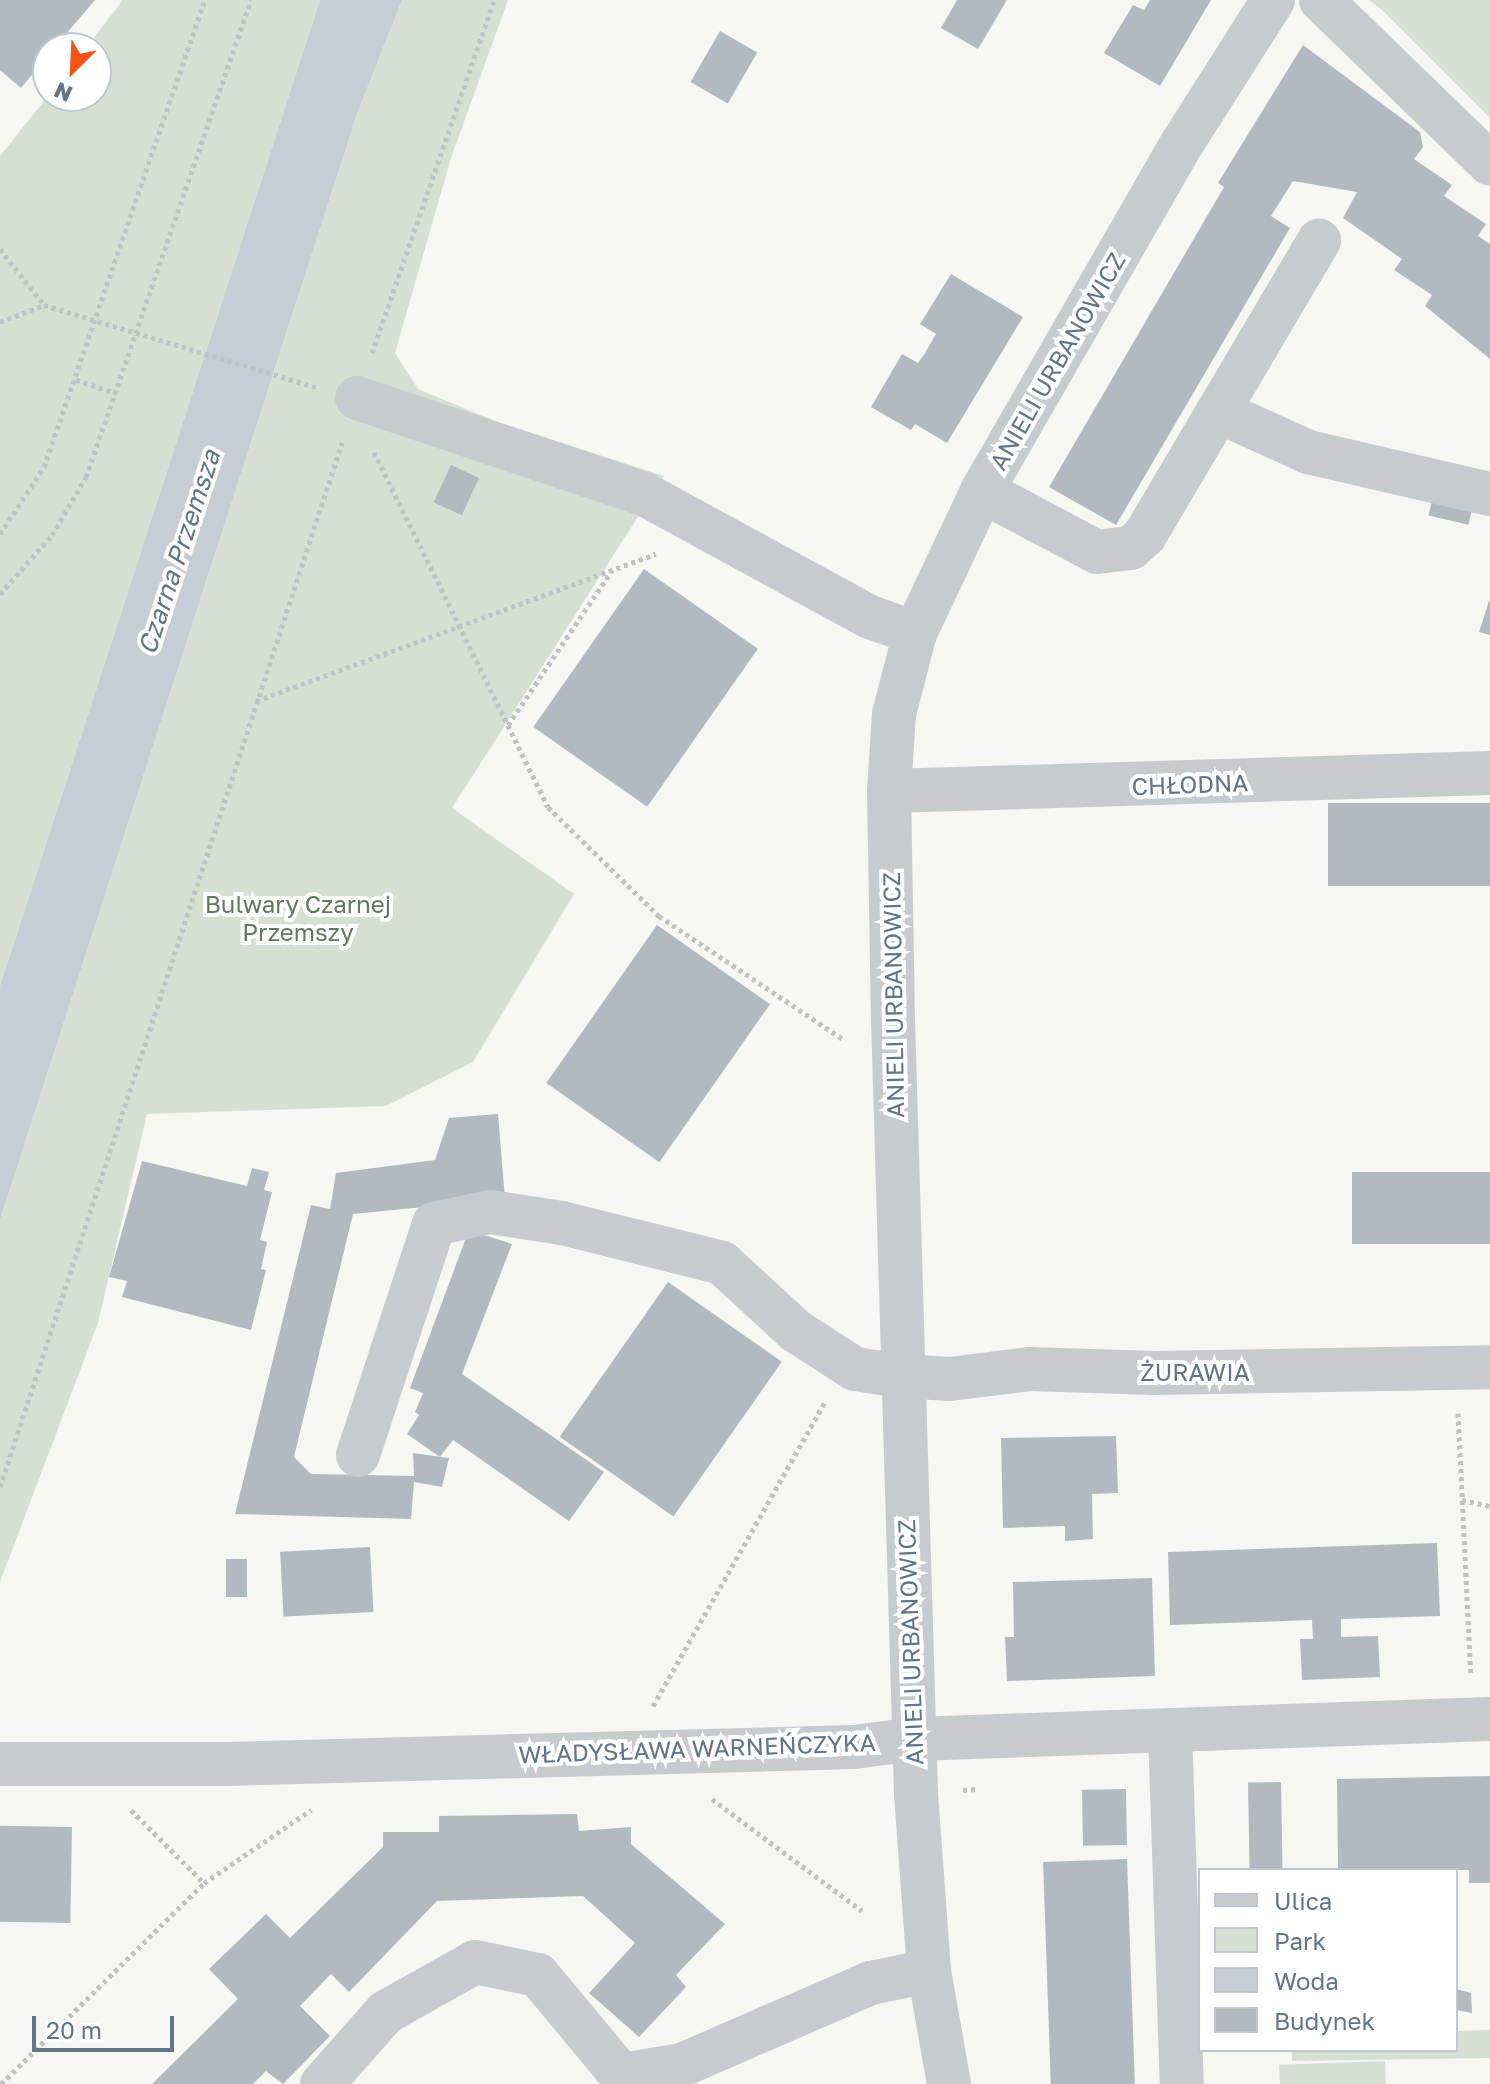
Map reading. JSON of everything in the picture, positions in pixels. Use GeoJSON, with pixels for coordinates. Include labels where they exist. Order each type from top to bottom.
{"type":"FeatureCollection","features":[{"type":"Feature","properties":{"kind":"street","name":"ANIELI URBANOWICZ"},"geometry":{"type":"LineString","coordinates":[[949,2084],[929,1971],[914,1739],[900,1376],[889,791],[894,714],[915,633],[982,491],[1183,142],[1273,0]]}},
{"type":"Feature","properties":{"kind":"street"},"geometry":{"type":"LineString","coordinates":[[1321,0],[1490,164]]}},
{"type":"Feature","properties":{"kind":"street"},"geometry":{"type":"LineString","coordinates":[[982,491],[1097,552],[1131,548],[1145,535],[1319,241]]}},
{"type":"Feature","properties":{"kind":"street"},"geometry":{"type":"LineString","coordinates":[[344,395],[683,511],[870,617],[915,633]]}},
{"type":"Feature","properties":{"kind":"street"},"geometry":{"type":"LineString","coordinates":[[1218,411],[1308,452],[1490,494]]}},
{"type":"Feature","properties":{"kind":"street","name":"CHŁODNA"},"geometry":{"type":"LineString","coordinates":[[889,791],[1490,773]]}},
{"type":"Feature","properties":{"kind":"street"},"geometry":{"type":"LineString","coordinates":[[358,1455],[434,1224],[490,1212],[562,1223],[722,1263],[796,1331],[855,1369]]}},
{"type":"Feature","properties":{"kind":"street","name":"ŻURAWIA"},"geometry":{"type":"LineString","coordinates":[[855,1369],[950,1379],[1030,1369],[1473,1368]]}},
{"type":"Feature","properties":{"kind":"street","name":"WŁADYSŁAWA WARNEŃCZYKA"},"geometry":{"type":"LineString","coordinates":[[0,1764],[226,1764],[854,1747],[914,1739],[1170,1730],[1480,1701]]}},
{"type":"Feature","properties":{"kind":"street"},"geometry":{"type":"LineString","coordinates":[[1170,1730],[1182,2084]]}},
{"type":"Feature","properties":{"kind":"street"},"geometry":{"type":"LineString","coordinates":[[322,2084],[386,2012],[475,1962],[538,1975],[621,2075],[682,2065],[871,1983],[929,1971]]}},
{"type":"Feature","properties":{"kind":"path"},"geometry":{"type":"LineString","coordinates":[[0,534],[44,467],[98,320],[205,0]]}},
{"type":"Feature","properties":{"kind":"path"},"geometry":{"type":"LineString","coordinates":[[0,594],[71,507],[138,332],[251,0]]}},
{"type":"Feature","properties":{"kind":"path"},"geometry":{"type":"LineString","coordinates":[[0,1487],[255,701],[344,395],[494,0]]}},
{"type":"Feature","properties":{"kind":"path"},"geometry":{"type":"LineString","coordinates":[[0,249],[44,305],[344,395],[369,440],[455,626],[548,807],[659,916],[843,1039]]}},
{"type":"Feature","properties":{"kind":"path"},"geometry":{"type":"LineString","coordinates":[[0,322],[44,305]]}},
{"type":"Feature","properties":{"kind":"path"},"geometry":{"type":"LineString","coordinates":[[76,380],[116,393]]}},
{"type":"Feature","properties":{"kind":"path"},"geometry":{"type":"LineString","coordinates":[[255,701],[657,554],[683,511]]}},
{"type":"Feature","properties":{"kind":"path"},"geometry":{"type":"LineString","coordinates":[[508,725],[613,569]]}},
{"type":"Feature","properties":{"kind":"path"},"geometry":{"type":"LineString","coordinates":[[1473,1368],[1462,1500],[1480,1701]]}},
{"type":"Feature","properties":{"kind":"path"},"geometry":{"type":"LineString","coordinates":[[647,1715],[836,1382],[855,1369]]}},
{"type":"Feature","properties":{"kind":"path"},"geometry":{"type":"LineString","coordinates":[[1462,1500],[1490,1506]]}},
{"type":"Feature","properties":{"kind":"path"},"geometry":{"type":"LineString","coordinates":[[707,1794],[862,1911]]}},
{"type":"Feature","properties":{"kind":"path"},"geometry":{"type":"LineString","coordinates":[[124,1803],[204,1883]]}},
{"type":"Feature","properties":{"kind":"path"},"geometry":{"type":"LineString","coordinates":[[1,2084],[204,1883],[313,1808]]}},
{"type":"Feature","properties":{"kind":"green space"},"geometry":{"type":"Polygon","coordinates":[[[123,0],[320,0],[0,986],[0,156],[35,112],[112,112],[112,32],[98,32],[123,0]]]}},
{"type":"Feature","properties":{"kind":"green space","name":"Bulwary Czarnej Przemszy"},"geometry":{"type":"Polygon","coordinates":[[[402,0],[508,0],[451,158],[395,353],[418,389],[495,421],[664,476],[452,808],[574,894],[473,1062],[386,1106],[147,1114],[98,1323],[0,1582],[0,1220],[357,114],[402,0]]]}},
{"type":"Feature","properties":{"kind":"green space"},"geometry":{"type":"Polygon","coordinates":[[[1369,0],[1490,0],[1490,118],[1380,8],[1369,0]]]}},
{"type":"Feature","properties":{"kind":"green space"},"geometry":{"type":"Polygon","coordinates":[[[1490,2030],[1490,2058],[1292,2061],[1292,2052],[1458,2052],[1458,2031],[1490,2030]]]}},
{"type":"Feature","properties":{"kind":"green space"},"geometry":{"type":"Polygon","coordinates":[[[1385,2061],[1386,2084],[1280,2084],[1279,2065],[1385,2061]]]}},
{"type":"Feature","properties":{"kind":"water","name":"Czarna Przemsza"},"geometry":{"type":"Polygon","coordinates":[[[320,0],[402,0],[357,114],[0,1220],[0,986],[320,0]]]}},
{"type":"Feature","properties":{"kind":"building"},"geometry":{"type":"Polygon","coordinates":[[[0,0],[95,0],[68,32],[32,32],[32,75],[21,88],[0,70],[0,0]]]}},
{"type":"Feature","properties":{"kind":"building"},"geometry":{"type":"Polygon","coordinates":[[[957,0],[1007,0],[978,49],[941,28],[957,0]]]}},
{"type":"Feature","properties":{"kind":"building"},"geometry":{"type":"Polygon","coordinates":[[[1150,0],[1211,0],[1160,86],[1104,53],[1133,5],[1144,10],[1150,0]]]}},
{"type":"Feature","properties":{"kind":"building"},"geometry":{"type":"Polygon","coordinates":[[[720,31],[757,52],[728,104],[690,82],[720,31]]]}},
{"type":"Feature","properties":{"kind":"building"},"geometry":{"type":"Polygon","coordinates":[[[1303,45],[1420,132],[1423,147],[1414,159],[1452,185],[1444,196],[1486,224],[1478,236],[1490,244],[1490,359],[1425,306],[1432,295],[1394,270],[1402,259],[1343,218],[1357,192],[1293,181],[1271,216],[1290,228],[1116,525],[1049,487],[1224,187],[1218,183],[1303,45]]]}},
{"type":"Feature","properties":{"kind":"building"},"geometry":{"type":"Polygon","coordinates":[[[951,274],[1023,317],[947,443],[915,424],[911,430],[871,407],[902,354],[918,363],[925,353],[936,334],[920,324],[951,274]]]}},
{"type":"Feature","properties":{"kind":"building"},"geometry":{"type":"Polygon","coordinates":[[[451,465],[479,478],[462,515],[434,502],[451,465]]]}},
{"type":"Feature","properties":{"kind":"building"},"geometry":{"type":"Polygon","coordinates":[[[1433,496],[1473,505],[1468,525],[1429,515],[1433,496]]]}},
{"type":"Feature","properties":{"kind":"building"},"geometry":{"type":"Polygon","coordinates":[[[644,569],[758,649],[647,807],[533,727],[644,569]]]}},
{"type":"Feature","properties":{"kind":"building"},"geometry":{"type":"Polygon","coordinates":[[[1490,601],[1490,635],[1479,632],[1490,601]]]}},
{"type":"Feature","properties":{"kind":"building"},"geometry":{"type":"Polygon","coordinates":[[[1328,803],[1490,803],[1490,886],[1328,886],[1328,803]]]}},
{"type":"Feature","properties":{"kind":"building"},"geometry":{"type":"Polygon","coordinates":[[[657,925],[770,1004],[659,1162],[546,1083],[657,925]]]}},
{"type":"Feature","properties":{"kind":"building"},"geometry":{"type":"Polygon","coordinates":[[[498,1114],[505,1199],[353,1214],[294,1457],[311,1474],[414,1476],[413,1453],[449,1458],[442,1487],[414,1482],[411,1519],[235,1514],[311,1205],[330,1209],[336,1173],[435,1160],[449,1118],[498,1114]]]}},
{"type":"Feature","properties":{"kind":"building"},"geometry":{"type":"Polygon","coordinates":[[[142,1161],[247,1186],[252,1168],[269,1172],[264,1190],[272,1192],[260,1240],[267,1242],[261,1269],[266,1270],[251,1330],[122,1297],[127,1281],[109,1277],[142,1161]]]}},
{"type":"Feature","properties":{"kind":"building"},"geometry":{"type":"Polygon","coordinates":[[[1352,1172],[1490,1172],[1490,1244],[1352,1244],[1352,1172]]]}},
{"type":"Feature","properties":{"kind":"building"},"geometry":{"type":"Polygon","coordinates":[[[469,1230],[512,1244],[462,1374],[604,1472],[569,1521],[453,1440],[440,1457],[407,1434],[419,1415],[415,1412],[423,1393],[410,1388],[469,1230]]]}},
{"type":"Feature","properties":{"kind":"building"},"geometry":{"type":"Polygon","coordinates":[[[668,1282],[782,1362],[673,1517],[560,1437],[668,1282]]]}},
{"type":"Feature","properties":{"kind":"building"},"geometry":{"type":"Polygon","coordinates":[[[1116,1436],[1118,1493],[1092,1494],[1093,1539],[1065,1541],[1065,1526],[1003,1528],[1001,1438],[1116,1436]]]}},
{"type":"Feature","properties":{"kind":"building"},"geometry":{"type":"Polygon","coordinates":[[[1437,1543],[1440,1616],[1341,1619],[1341,1637],[1378,1636],[1380,1677],[1302,1680],[1300,1639],[1313,1639],[1312,1620],[1170,1625],[1168,1552],[1437,1543]]]}},
{"type":"Feature","properties":{"kind":"building"},"geometry":{"type":"Polygon","coordinates":[[[370,1547],[373,1612],[284,1617],[280,1552],[370,1547]]]}},
{"type":"Feature","properties":{"kind":"building"},"geometry":{"type":"Polygon","coordinates":[[[226,1559],[247,1559],[247,1597],[226,1597],[226,1559]]]}},
{"type":"Feature","properties":{"kind":"building"},"geometry":{"type":"Polygon","coordinates":[[[1152,1578],[1155,1676],[1007,1681],[1005,1637],[1014,1637],[1013,1582],[1152,1578]]]}},
{"type":"Feature","properties":{"kind":"building"},"geometry":{"type":"Polygon","coordinates":[[[1490,1776],[1490,1883],[1469,1883],[1469,1870],[1458,1868],[1338,1868],[1337,1779],[1490,1776]]]}},
{"type":"Feature","properties":{"kind":"building"},"geometry":{"type":"Polygon","coordinates":[[[1281,1782],[1283,1868],[1249,1868],[1248,1783],[1281,1782]]]}},
{"type":"Feature","properties":{"kind":"building"},"geometry":{"type":"Polygon","coordinates":[[[1126,1789],[1127,1845],[1083,1846],[1082,1790],[1126,1789]]]}},
{"type":"Feature","properties":{"kind":"building"},"geometry":{"type":"Polygon","coordinates":[[[577,1814],[579,1831],[631,1827],[631,1844],[725,1924],[676,1975],[686,1987],[639,2037],[589,1993],[635,1943],[583,1896],[437,1901],[349,1992],[331,1974],[300,2006],[330,2036],[283,2084],[266,2071],[253,2084],[152,2084],[238,1999],[209,1969],[266,1914],[290,1938],[383,1847],[383,1832],[439,1832],[439,1816],[577,1814]]]}},
{"type":"Feature","properties":{"kind":"building"},"geometry":{"type":"Polygon","coordinates":[[[0,1826],[72,1827],[70,1923],[0,1922],[0,1826]]]}},
{"type":"Feature","properties":{"kind":"building"},"geometry":{"type":"Polygon","coordinates":[[[1127,1859],[1135,2084],[1051,2084],[1043,1862],[1127,1859]]]}},
{"type":"Feature","properties":{"kind":"building"},"geometry":{"type":"Polygon","coordinates":[[[1458,1990],[1471,1993],[1472,2013],[1458,2010],[1458,1990]]]}}]}
